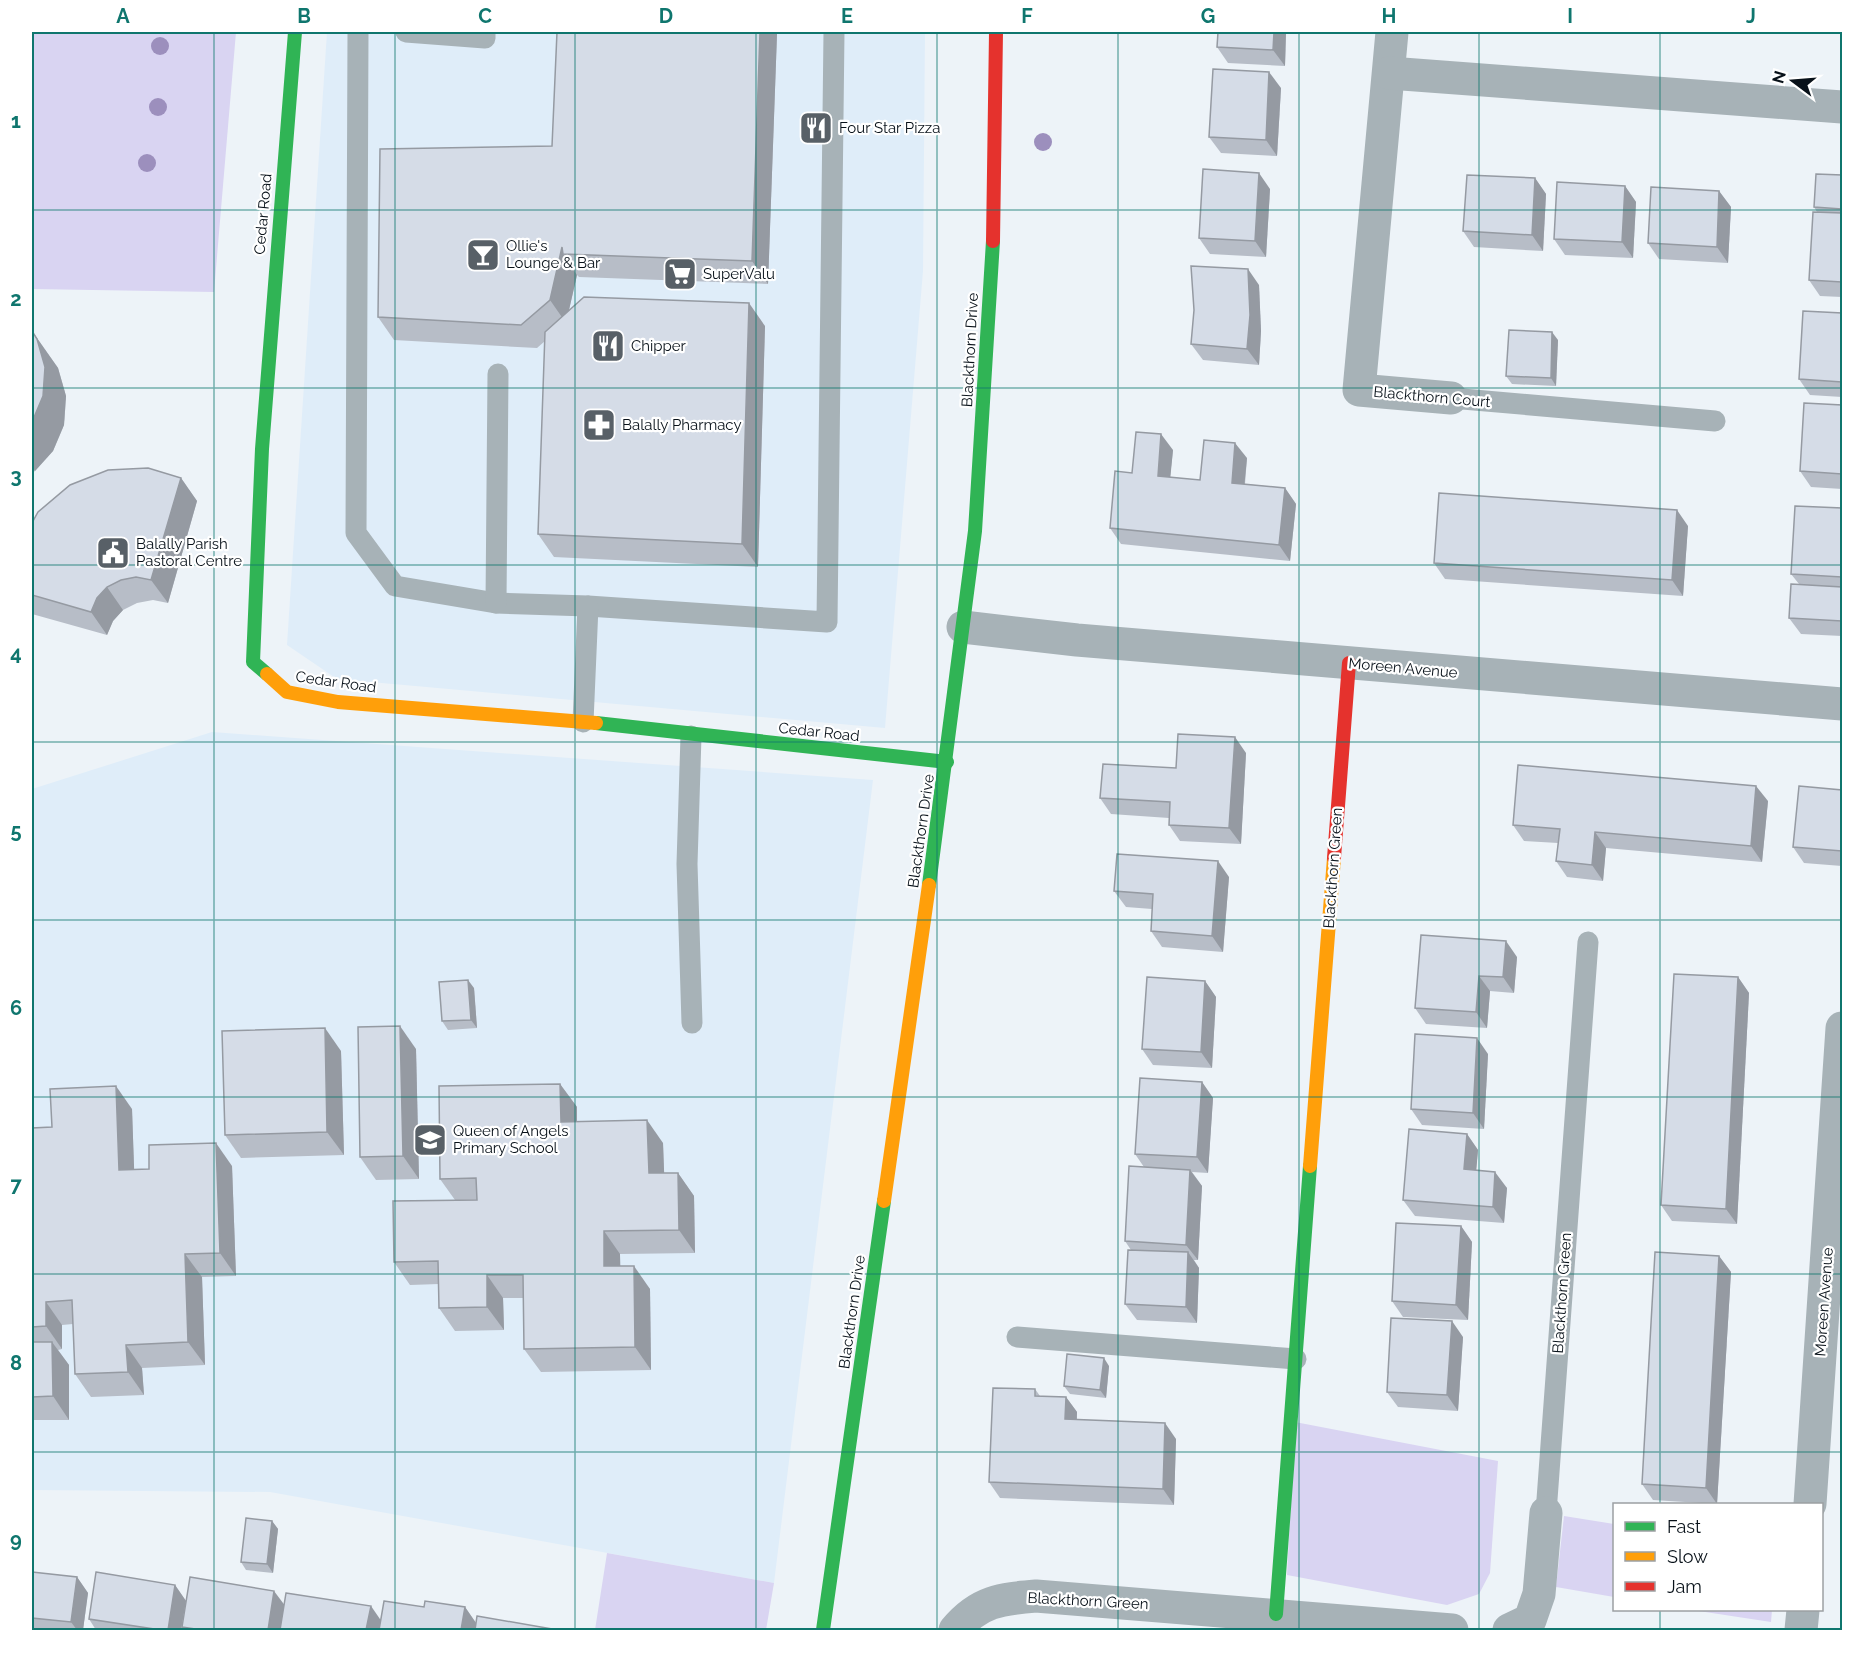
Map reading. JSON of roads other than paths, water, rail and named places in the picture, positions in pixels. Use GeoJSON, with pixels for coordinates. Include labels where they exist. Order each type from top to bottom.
{"type":"FeatureCollection","features":[{"type":"Feature","properties":{"kind":"street","name":"Cedar Road"},"geometry":{"type":"LineString","coordinates":[[295,32],[262,449],[253,662],[286,692],[338,702],[583,722],[692,736],[947,762]]}},
{"type":"Feature","properties":{"kind":"street","name":"Blackthorn Drive"},"geometry":{"type":"LineString","coordinates":[[823,1630],[947,762],[982,456],[992,250],[996,32]]}},
{"type":"Feature","properties":{"kind":"street","name":"Blackthorn Court"},"geometry":{"type":"LineString","coordinates":[[1392,32],[1359,390],[1452,398]]}},
{"type":"Feature","properties":{"kind":"street"},"geometry":{"type":"LineString","coordinates":[[1389,73],[1842,107]]}},
{"type":"Feature","properties":{"kind":"street","name":"Moreen Avenue"},"geometry":{"type":"LineString","coordinates":[[963,627],[1077,640],[1842,704]]}},
{"type":"Feature","properties":{"kind":"street","name":"Blackthorn Green"},"geometry":{"type":"LineString","coordinates":[[1276,1614],[1349,663]]}},
{"type":"Feature","properties":{"kind":"street","name":"Moreen Avenue"},"geometry":{"type":"LineString","coordinates":[[1810,1503],[1842,1028]]}},
{"type":"Feature","properties":{"kind":"street","name":"Blackthorn Green"},"geometry":{"type":"LineString","coordinates":[[1509,1630],[1530,1620],[1539,1594],[1546,1513]]}},
{"type":"Feature","properties":{"kind":"street","name":"Blackthorn Green"},"geometry":{"type":"LineString","coordinates":[[955,1630],[966,1617],[998,1599],[1036,1596],[1195,1619],[1276,1614],[1452,1630]]}},
{"type":"Feature","properties":{"kind":"street"},"geometry":{"type":"LineString","coordinates":[[1801,1630],[1803,1611]]}},
{"type":"Feature","properties":{"kind":"lane"},"geometry":{"type":"LineString","coordinates":[[358,32],[356,533],[395,586],[496,603],[588,606],[827,622],[834,32]]}},
{"type":"Feature","properties":{"kind":"lane"},"geometry":{"type":"LineString","coordinates":[[406,32],[485,38],[485,32]]}},
{"type":"Feature","properties":{"kind":"lane"},"geometry":{"type":"LineString","coordinates":[[496,603],[498,374]]}},
{"type":"Feature","properties":{"kind":"lane","name":"Blackthorn Court"},"geometry":{"type":"LineString","coordinates":[[1452,398],[1715,421]]}},
{"type":"Feature","properties":{"kind":"lane"},"geometry":{"type":"LineString","coordinates":[[583,722],[588,606]]}},
{"type":"Feature","properties":{"kind":"lane"},"geometry":{"type":"LineString","coordinates":[[692,736],[687,864],[692,1023]]}},
{"type":"Feature","properties":{"kind":"lane","name":"Blackthorn Green"},"geometry":{"type":"LineString","coordinates":[[1546,1513],[1588,942]]}},
{"type":"Feature","properties":{"kind":"lane"},"geometry":{"type":"LineString","coordinates":[[1017,1337],[1296,1359]]}},
{"type":"Feature","properties":{"kind":"place","name":"Four Star Pizza"},"geometry":{"type":"Point","coordinates":[816,128]}},
{"type":"Feature","properties":{"kind":"place","name":"Ollie's Lounge & Bar"},"geometry":{"type":"Point","coordinates":[483,255]}},
{"type":"Feature","properties":{"kind":"place","name":"SuperValu"},"geometry":{"type":"Point","coordinates":[680,274]}},
{"type":"Feature","properties":{"kind":"place","name":"Chipper"},"geometry":{"type":"Point","coordinates":[608,346]}},
{"type":"Feature","properties":{"kind":"place","name":"Balally Pharmacy"},"geometry":{"type":"Point","coordinates":[599,425]}},
{"type":"Feature","properties":{"kind":"place","name":"Balally Parish Pastoral Centre"},"geometry":{"type":"Point","coordinates":[113,553]}},
{"type":"Feature","properties":{"kind":"place","name":"Queen of Angels Primary School"},"geometry":{"type":"Point","coordinates":[430,1140]}}]}
